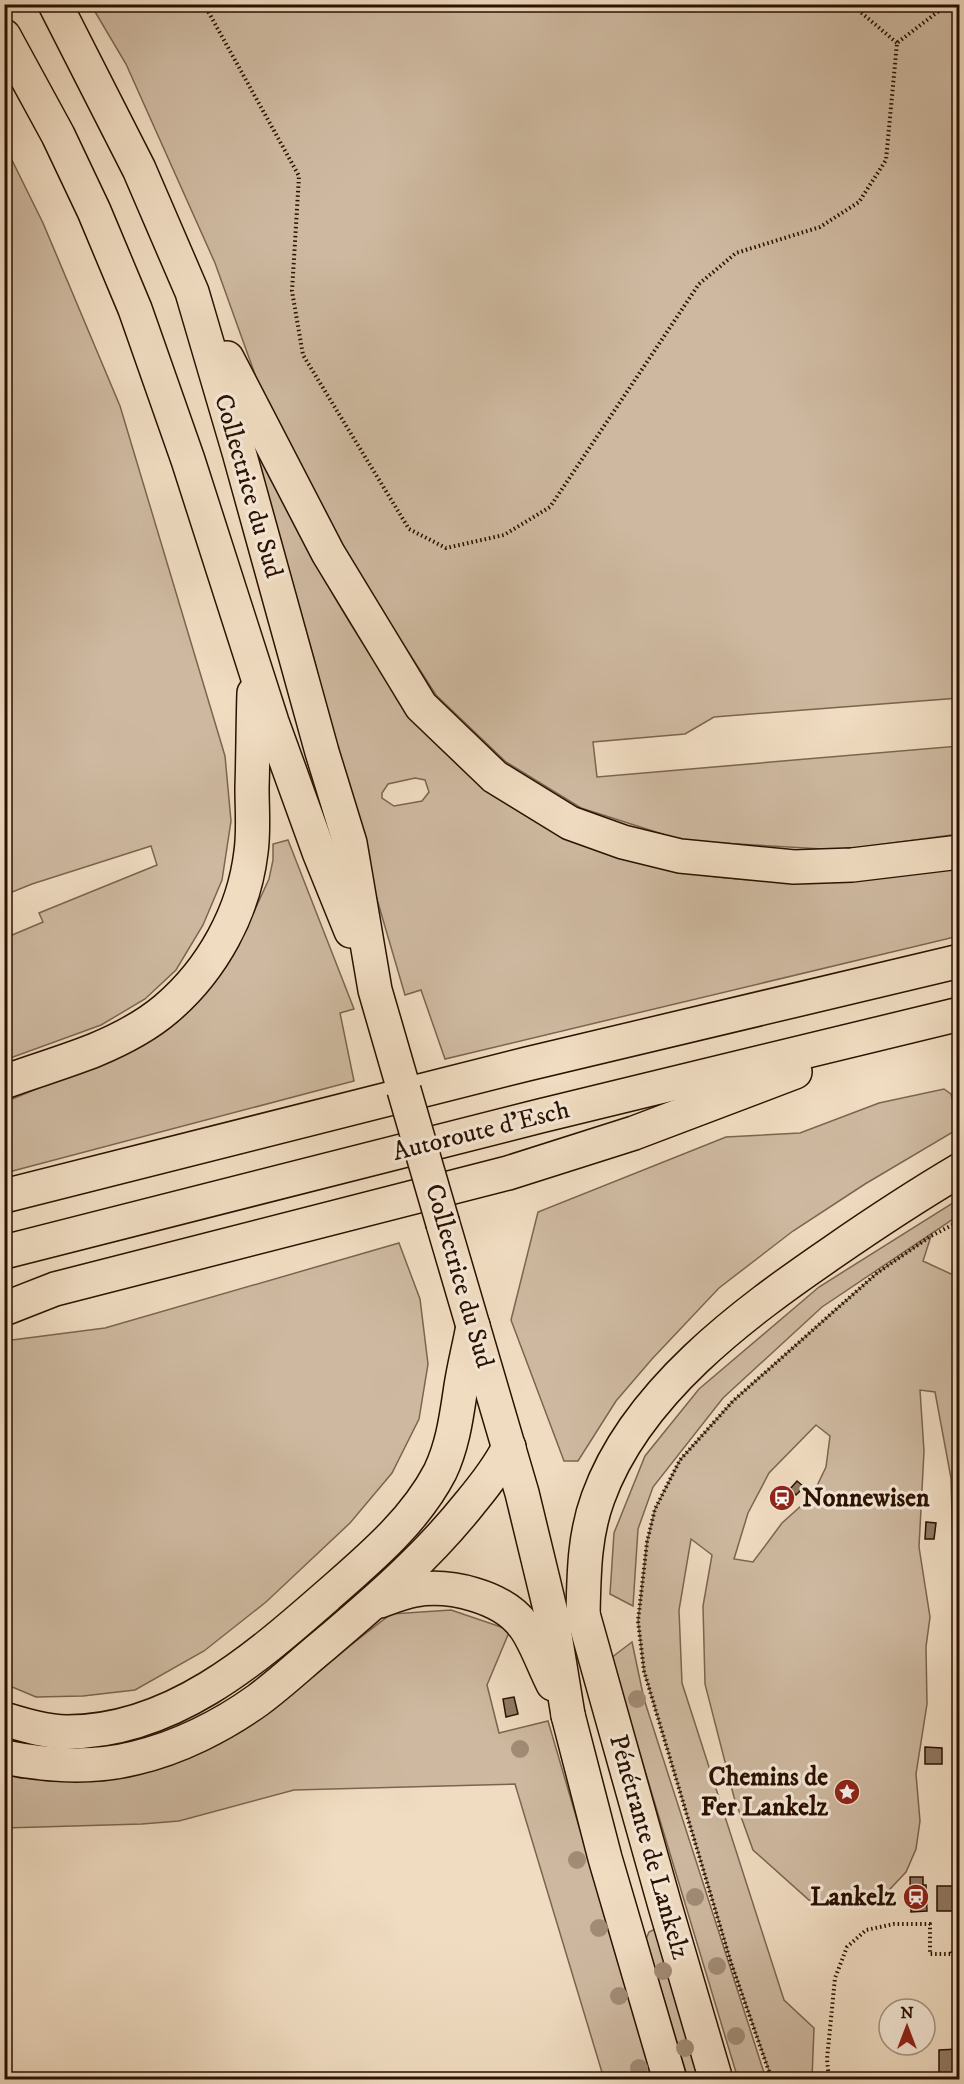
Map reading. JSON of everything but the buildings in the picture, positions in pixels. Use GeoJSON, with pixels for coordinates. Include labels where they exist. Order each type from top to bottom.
{"type":"FeatureCollection","features":[{"type":"Feature","properties":{"kind":"main road","name":"Collectrice du Sud"},"geometry":{"type":"LineString","coordinates":[[55,4],[139,169],[192,292],[322,752],[350,843],[379,1003]]}},
{"type":"Feature","properties":{"kind":"main road","name":"Collectrice du Sud"},"geometry":{"type":"LineString","coordinates":[[4,36],[58,135],[135,309],[181,437],[272,722],[319,852],[379,1003],[522,1493],[552,1617],[568,1715]]}},
{"type":"Feature","properties":{"kind":"main road"},"geometry":{"type":"LineString","coordinates":[[192,292],[328,553],[421,706],[495,777],[570,823],[623,842],[680,856],[794,867],[852,865],[960,852]]}},
{"type":"Feature","properties":{"kind":"main road"},"geometry":{"type":"LineString","coordinates":[[4,1082],[95,1050],[128,1033],[165,1009],[199,975],[219,944],[232,922],[243,892],[251,854],[254,820],[254,666]]}},
{"type":"Feature","properties":{"kind":"main road","name":"Autoroute d'Esch"},"geometry":{"type":"LineString","coordinates":[[4,1196],[516,1067],[960,961]]}},
{"type":"Feature","properties":{"kind":"main road","name":"Autoroute d'Esch"},"geometry":{"type":"LineString","coordinates":[[4,1252],[528,1119],[960,1014]]}},
{"type":"Feature","properties":{"kind":"main road"},"geometry":{"type":"LineString","coordinates":[[4,1309],[55,1289],[518,1170],[634,1133],[924,1022]]}},
{"type":"Feature","properties":{"kind":"main road"},"geometry":{"type":"LineString","coordinates":[[583,1614],[586,1545],[597,1499],[624,1444],[653,1404],[692,1362],[800,1274],[906,1202],[960,1170]]}},
{"type":"Feature","properties":{"kind":"main road"},"geometry":{"type":"LineString","coordinates":[[4,1719],[31,1727],[66,1732],[106,1728],[141,1720],[185,1702],[224,1678],[275,1641],[399,1530],[421,1502],[440,1471],[452,1440],[473,1326]]}},
{"type":"Feature","properties":{"kind":"main road"},"geometry":{"type":"LineString","coordinates":[[4,1757],[61,1766],[100,1764],[135,1758],[170,1748],[222,1722],[258,1700],[375,1602],[441,1539],[486,1484],[509,1447]]}},
{"type":"Feature","properties":{"kind":"main road","name":"Collectrice du Sud"},"geometry":{"type":"LineString","coordinates":[[522,1493],[583,1614]]}},
{"type":"Feature","properties":{"kind":"main road"},"geometry":{"type":"LineString","coordinates":[[375,1602],[414,1590],[440,1588],[469,1592],[509,1611],[524,1626],[568,1715]]}},
{"type":"Feature","properties":{"kind":"main road","name":"Pénétrante de Lankelz"},"geometry":{"type":"LineString","coordinates":[[583,1614],[664,1906],[716,2079]]}},
{"type":"Feature","properties":{"kind":"main road","name":"Pénétrante de Lankelz"},"geometry":{"type":"LineString","coordinates":[[568,1715],[605,1858],[670,2079]]}},
{"type":"Feature","properties":{"kind":"path"},"geometry":{"type":"LineString","coordinates":[[204,4],[299,176],[292,291],[303,355],[409,529],[446,548],[504,535],[550,507],[699,284],[736,254],[820,227],[859,202],[886,160],[897,43],[948,4]]}},
{"type":"Feature","properties":{"kind":"path"},"geometry":{"type":"LineString","coordinates":[[851,4],[897,43]]}},
{"type":"Feature","properties":{"kind":"path"},"geometry":{"type":"LineString","coordinates":[[772,2079],[731,1962],[644,1671],[638,1621],[647,1542],[655,1509],[680,1460],[733,1401],[878,1273],[931,1236],[960,1221]]}},
{"type":"Feature","properties":{"kind":"path"},"geometry":{"type":"LineString","coordinates":[[829,2079],[827,2059],[834,1978],[847,1947],[866,1929],[894,1924],[930,1924],[930,1954],[951,1954],[951,1949]]}},
{"type":"Feature","properties":{"kind":"shaded area"},"geometry":{"type":"Polygon","coordinates":[[[91,5],[959,5],[959,698],[714,717],[685,734],[593,742],[597,777],[959,746],[959,834],[840,850],[684,841],[581,808],[506,762],[436,695],[342,549],[262,394],[215,263],[126,64],[91,5]]]}},
{"type":"Feature","properties":{"kind":"shaded area"},"geometry":{"type":"Polygon","coordinates":[[[5,146],[43,223],[120,406],[225,756],[231,821],[222,880],[203,925],[176,970],[145,999],[101,1025],[5,1060],[5,938],[43,922],[39,913],[157,865],[151,846],[32,884],[5,895],[5,146]]]}},
{"type":"Feature","properties":{"kind":"shaded area"},"geometry":{"type":"Polygon","coordinates":[[[259,456],[311,556],[349,621],[412,714],[673,871],[716,877],[824,882],[874,879],[959,868],[959,936],[445,1059],[421,990],[405,995],[348,800],[316,666],[257,457],[259,456]],[[415,778],[388,784],[382,793],[382,798],[394,806],[422,801],[429,792],[425,780],[415,778]]]}},
{"type":"Feature","properties":{"kind":"shaded area"},"geometry":{"type":"Polygon","coordinates":[[[288,840],[354,1009],[340,1013],[354,1081],[5,1173],[5,1102],[62,1078],[244,933],[269,879],[273,860],[273,844],[288,840]]]}},
{"type":"Feature","properties":{"kind":"shaded area"},"geometry":{"type":"Polygon","coordinates":[[[944,1089],[951,1094],[959,1125],[953,1132],[865,1184],[793,1231],[719,1288],[616,1401],[578,1461],[564,1461],[511,1320],[538,1212],[726,1137],[800,1133],[879,1103],[944,1089]]]}},
{"type":"Feature","properties":{"kind":"shaded area"},"geometry":{"type":"Polygon","coordinates":[[[959,1199],[959,1215],[822,1307],[723,1398],[653,1487],[638,1529],[633,1606],[610,1594],[614,1533],[645,1456],[699,1389],[819,1287],[959,1199]]]}},
{"type":"Feature","properties":{"kind":"shaded area"},"geometry":{"type":"Polygon","coordinates":[[[931,1236],[923,1261],[951,1274],[959,1272],[959,1580],[954,1591],[951,1478],[935,1392],[920,1390],[924,1451],[919,1547],[930,1617],[926,1647],[927,1704],[916,1774],[920,1821],[916,1849],[906,1872],[876,1904],[818,1904],[809,1900],[753,1850],[734,1797],[705,1684],[703,1606],[712,1555],[691,1539],[679,1610],[682,1683],[784,2000],[814,2028],[812,2079],[772,2079],[731,1962],[644,1671],[638,1621],[647,1542],[655,1509],[680,1460],[733,1401],[877,1273],[931,1236]],[[816,1425],[769,1473],[748,1513],[734,1559],[753,1562],[782,1523],[812,1496],[826,1467],[830,1436],[816,1425]]]}},
{"type":"Feature","properties":{"kind":"shaded area"},"geometry":{"type":"Polygon","coordinates":[[[399,1243],[420,1299],[428,1364],[419,1419],[392,1473],[350,1523],[266,1602],[204,1651],[135,1690],[83,1696],[36,1697],[5,1684],[5,1344],[12,1340],[105,1328],[399,1243]]]}},
{"type":"Feature","properties":{"kind":"shaded area"},"geometry":{"type":"Polygon","coordinates":[[[451,1610],[510,1630],[487,1685],[499,1733],[548,1721],[653,2079],[604,2079],[515,1784],[294,1790],[179,1821],[5,1828],[4,1773],[20,1778],[85,1781],[162,1768],[252,1721],[391,1614],[451,1610]]]}},
{"type":"Feature","properties":{"kind":"shaded area"},"geometry":{"type":"Polygon","coordinates":[[[632,1642],[644,1699],[766,2079],[738,2079],[611,1658],[632,1642]]]}},
{"type":"Feature","properties":{"kind":"shaded area"},"geometry":{"type":"Polygon","coordinates":[[[655,1929],[703,2079],[688,2079],[646,1939],[649,1932],[655,1929]]]}},
{"type":"Feature","properties":{"kind":"place","name":"Nonnewisen"},"geometry":{"type":"Point","coordinates":[782,1498]}},
{"type":"Feature","properties":{"kind":"place","name":"Chemins de Fer Lankelz"},"geometry":{"type":"Point","coordinates":[847,1792]}},
{"type":"Feature","properties":{"kind":"place","name":"Lankelz"},"geometry":{"type":"Point","coordinates":[916,1897]}}]}
